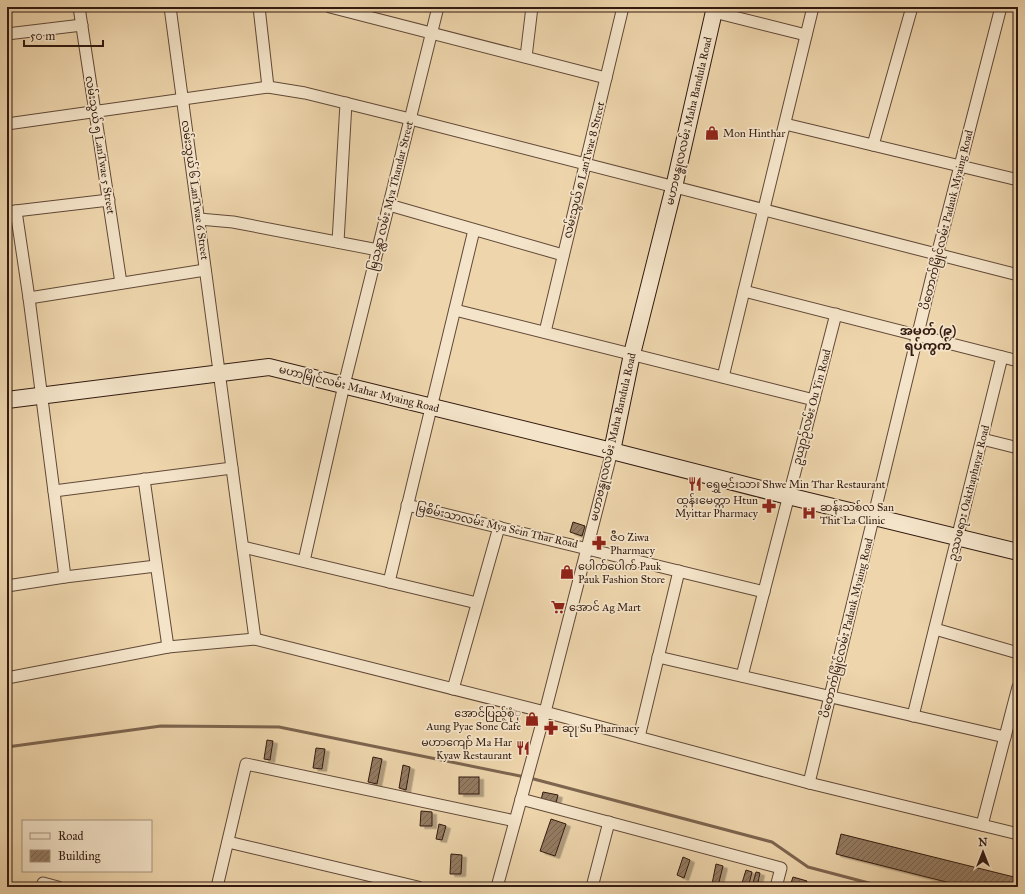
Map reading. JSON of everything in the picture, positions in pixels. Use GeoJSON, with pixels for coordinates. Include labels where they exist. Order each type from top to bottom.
{"type":"FeatureCollection","features":[{"type":"Feature","properties":{"kind":"street","name":"လမ်းသွယ် ၅ LanTwae 5 Street"},"geometry":{"type":"LineString","coordinates":[[79,7],[121,283]]}},
{"type":"Feature","properties":{"kind":"street","name":"လမ်းသွယ် ၆ LanTwae 6 Street"},"geometry":{"type":"LineString","coordinates":[[170,7],[255,639]]}},
{"type":"Feature","properties":{"kind":"street"},"geometry":{"type":"LineString","coordinates":[[259,7],[268,87]]}},
{"type":"Feature","properties":{"kind":"street"},"geometry":{"type":"LineString","coordinates":[[330,7],[350,9],[432,33],[606,78]]}},
{"type":"Feature","properties":{"kind":"street","name":"မြသန္လာ လမ်း Mya Thandar Street"},"geometry":{"type":"LineString","coordinates":[[304,561],[344,386],[438,7]]}},
{"type":"Feature","properties":{"kind":"street"},"geometry":{"type":"LineString","coordinates":[[526,57],[532,7]]}},
{"type":"Feature","properties":{"kind":"street","name":"လမ်းသွယ် ၈ LanTwae 8 Street"},"geometry":{"type":"LineString","coordinates":[[544,332],[623,7]]}},
{"type":"Feature","properties":{"kind":"street"},"geometry":{"type":"LineString","coordinates":[[723,377],[813,7]]}},
{"type":"Feature","properties":{"kind":"street"},"geometry":{"type":"LineString","coordinates":[[873,145],[912,7]]}},
{"type":"Feature","properties":{"kind":"street","name":"ပိတောက်မြိုင်လမ်း Padauk Myaing Road"},"geometry":{"type":"LineString","coordinates":[[809,783],[937,255],[1001,7]]}},
{"type":"Feature","properties":{"kind":"street"},"geometry":{"type":"LineString","coordinates":[[714,10],[806,35]]}},
{"type":"Feature","properties":{"kind":"street","name":"မဟာဗန္ဓုလလမ်း Maha Bandula Road"},"geometry":{"type":"LineString","coordinates":[[497,887],[545,712],[612,450],[632,354],[674,187],[714,10]]}},
{"type":"Feature","properties":{"kind":"street"},"geometry":{"type":"LineString","coordinates":[[7,34],[82,25]]}},
{"type":"Feature","properties":{"kind":"street"},"geometry":{"type":"LineString","coordinates":[[7,124],[268,87],[304,93],[410,119],[1018,275]]}},
{"type":"Feature","properties":{"kind":"street"},"geometry":{"type":"LineString","coordinates":[[338,242],[346,103]]}},
{"type":"Feature","properties":{"kind":"street"},"geometry":{"type":"LineString","coordinates":[[785,124],[1018,180]]}},
{"type":"Feature","properties":{"kind":"street"},"geometry":{"type":"LineString","coordinates":[[65,577],[29,298],[11,211],[108,200]]}},
{"type":"Feature","properties":{"kind":"street"},"geometry":{"type":"LineString","coordinates":[[389,205],[563,255]]}},
{"type":"Feature","properties":{"kind":"street"},"geometry":{"type":"LineString","coordinates":[[199,219],[233,222],[378,250]]}},
{"type":"Feature","properties":{"kind":"street"},"geometry":{"type":"LineString","coordinates":[[389,582],[474,230]]}},
{"type":"Feature","properties":{"kind":"street"},"geometry":{"type":"LineString","coordinates":[[29,298],[205,270]]}},
{"type":"Feature","properties":{"kind":"street"},"geometry":{"type":"LineString","coordinates":[[744,291],[1018,361]]}},
{"type":"Feature","properties":{"kind":"street"},"geometry":{"type":"LineString","coordinates":[[455,310],[814,400]]}},
{"type":"Feature","properties":{"kind":"street","name":"ဥယျာဉ်လမ်း Ou Yin Road"},"geometry":{"type":"LineString","coordinates":[[742,676],[836,314]]}},
{"type":"Feature","properties":{"kind":"street","name":"ဥဿဖရား Oakthaphayar Road"},"geometry":{"type":"LineString","coordinates":[[913,716],[1002,357]]}},
{"type":"Feature","properties":{"kind":"street","name":"မဟာမြိုင်လမ်း Mahar Myaing Road"},"geometry":{"type":"LineString","coordinates":[[7,400],[269,367],[612,450],[874,518],[1018,552]]}},
{"type":"Feature","properties":{"kind":"street"},"geometry":{"type":"LineString","coordinates":[[982,438],[1018,448]]}},
{"type":"Feature","properties":{"kind":"street"},"geometry":{"type":"LineString","coordinates":[[54,491],[232,468]]}},
{"type":"Feature","properties":{"kind":"street"},"geometry":{"type":"LineString","coordinates":[[144,479],[168,647]]}},
{"type":"Feature","properties":{"kind":"street","name":"မြစိမ်းသာလမ်း Mya Sein Thar Road"},"geometry":{"type":"LineString","coordinates":[[407,505],[587,548]]}},
{"type":"Feature","properties":{"kind":"street"},"geometry":{"type":"LineString","coordinates":[[453,690],[499,527]]}},
{"type":"Feature","properties":{"kind":"street"},"geometry":{"type":"LineString","coordinates":[[243,547],[477,603]]}},
{"type":"Feature","properties":{"kind":"street"},"geometry":{"type":"LineString","coordinates":[[587,548],[764,592]]}},
{"type":"Feature","properties":{"kind":"street"},"geometry":{"type":"LineString","coordinates":[[7,586],[65,577],[156,566]]}},
{"type":"Feature","properties":{"kind":"street"},"geometry":{"type":"LineString","coordinates":[[639,737],[679,571]]}},
{"type":"Feature","properties":{"kind":"street"},"geometry":{"type":"LineString","coordinates":[[935,629],[1018,653]]}},
{"type":"Feature","properties":{"kind":"street"},"geometry":{"type":"LineString","coordinates":[[7,678],[168,647],[255,639],[545,712],[809,783],[1018,834]]}},
{"type":"Feature","properties":{"kind":"street"},"geometry":{"type":"LineString","coordinates":[[658,657],[1005,738]]}},
{"type":"Feature","properties":{"kind":"street"},"geometry":{"type":"LineString","coordinates":[[982,825],[1018,687]]}},
{"type":"Feature","properties":{"kind":"street"},"geometry":{"type":"LineString","coordinates":[[217,887],[246,764],[515,821]]}},
{"type":"Feature","properties":{"kind":"street"},"geometry":{"type":"LineString","coordinates":[[521,799],[781,868],[776,887]]}},
{"type":"Feature","properties":{"kind":"street"},"geometry":{"type":"LineString","coordinates":[[592,887],[609,822]]}},
{"type":"Feature","properties":{"kind":"street"},"geometry":{"type":"LineString","coordinates":[[228,842],[402,885],[418,887]]}},
{"type":"Feature","properties":{"kind":"street"},"geometry":{"type":"LineString","coordinates":[[43,883],[58,887]]}},
{"type":"Feature","properties":{"kind":"building"},"geometry":{"type":"Polygon","coordinates":[[[573,522],[585,526],[582,536],[570,532],[573,522]]]}},
{"type":"Feature","properties":{"kind":"building"},"geometry":{"type":"Polygon","coordinates":[[[267,740],[273,741],[270,760],[264,759],[267,740]]]}},
{"type":"Feature","properties":{"kind":"building"},"geometry":{"type":"Polygon","coordinates":[[[316,748],[325,749],[322,769],[313,768],[316,748]]]}},
{"type":"Feature","properties":{"kind":"building"},"geometry":{"type":"Polygon","coordinates":[[[373,757],[382,759],[377,784],[368,782],[373,757]]]}},
{"type":"Feature","properties":{"kind":"building"},"geometry":{"type":"Polygon","coordinates":[[[403,765],[410,767],[406,790],[399,788],[403,765]]]}},
{"type":"Feature","properties":{"kind":"building"},"geometry":{"type":"Polygon","coordinates":[[[459,777],[479,777],[479,794],[459,794],[459,777]]]}},
{"type":"Feature","properties":{"kind":"building"},"geometry":{"type":"Polygon","coordinates":[[[543,792],[558,795],[556,803],[541,800],[543,792]]]}},
{"type":"Feature","properties":{"kind":"building"},"geometry":{"type":"Polygon","coordinates":[[[421,811],[432,812],[432,826],[420,826],[421,811]]]}},
{"type":"Feature","properties":{"kind":"building"},"geometry":{"type":"Polygon","coordinates":[[[551,819],[566,824],[555,856],[540,851],[551,819]]]}},
{"type":"Feature","properties":{"kind":"building"},"geometry":{"type":"Polygon","coordinates":[[[439,824],[446,826],[442,840],[436,839],[439,824]]]}},
{"type":"Feature","properties":{"kind":"building"},"geometry":{"type":"Polygon","coordinates":[[[841,834],[1018,878],[1018,887],[966,887],[836,854],[841,834]]]}},
{"type":"Feature","properties":{"kind":"building"},"geometry":{"type":"Polygon","coordinates":[[[451,854],[462,855],[461,874],[450,874],[451,854]]]}},
{"type":"Feature","properties":{"kind":"building"},"geometry":{"type":"Polygon","coordinates":[[[683,857],[690,860],[684,878],[677,875],[683,857]]]}},
{"type":"Feature","properties":{"kind":"building"},"geometry":{"type":"Polygon","coordinates":[[[716,864],[723,866],[718,886],[712,884],[716,864]]]}},
{"type":"Feature","properties":{"kind":"building"},"geometry":{"type":"Polygon","coordinates":[[[746,870],[752,872],[749,884],[742,883],[746,870]]]}},
{"type":"Feature","properties":{"kind":"building"},"geometry":{"type":"Polygon","coordinates":[[[756,872],[760,873],[757,887],[752,887],[756,872]]]}},
{"type":"Feature","properties":{"kind":"building"},"geometry":{"type":"Polygon","coordinates":[[[793,877],[807,881],[805,887],[790,886],[793,877]]]}},
{"type":"Feature","properties":{"kind":"waterway"},"geometry":{"type":"LineString","coordinates":[[7,747],[161,726],[279,727],[525,777]]}},
{"type":"Feature","properties":{"kind":"waterway"},"geometry":{"type":"LineString","coordinates":[[530,778],[772,842],[808,867],[884,887]]}},
{"type":"Feature","properties":{"kind":"place","name":"Mon Hinthar"},"geometry":{"type":"Point","coordinates":[712,133]}},
{"type":"Feature","properties":{"kind":"place","name":"ရွှေမင်းသား Shwe Min Thar Restaurant"},"geometry":{"type":"Point","coordinates":[695,484]}},
{"type":"Feature","properties":{"kind":"place","name":"ထွန်းမေတ္တာ Htun Myittar Pharmacy"},"geometry":{"type":"Point","coordinates":[769,506]}},
{"type":"Feature","properties":{"kind":"place","name":"ဆန်းသစ်လ San Thit La Clinic"},"geometry":{"type":"Point","coordinates":[809,513]}},
{"type":"Feature","properties":{"kind":"place","name":"ဇီဝ Ziwa Pharmacy"},"geometry":{"type":"Point","coordinates":[599,543]}},
{"type":"Feature","properties":{"kind":"place","name":"ပေါက်ပေါက် Pauk Pauk Fashion Store"},"geometry":{"type":"Point","coordinates":[567,572]}},
{"type":"Feature","properties":{"kind":"place","name":"အောင် Ag Mart"},"geometry":{"type":"Point","coordinates":[558,607]}},
{"type":"Feature","properties":{"kind":"place","name":"အောင်ပြည့်စုံု Aung Pyae Sone Cafe"},"geometry":{"type":"Point","coordinates":[532,719]}},
{"type":"Feature","properties":{"kind":"place","name":"ဆုု Su Pharmacy"},"geometry":{"type":"Point","coordinates":[551,728]}},
{"type":"Feature","properties":{"kind":"place","name":"မဟာကျော် Ma Har Kyaw Restaurant"},"geometry":{"type":"Point","coordinates":[523,748]}},
{"type":"Feature","properties":{"kind":"district","name":"အမှတ် (၉) ရပ်ကွက်"},"geometry":{"type":"Point","coordinates":[928,338]}}]}
